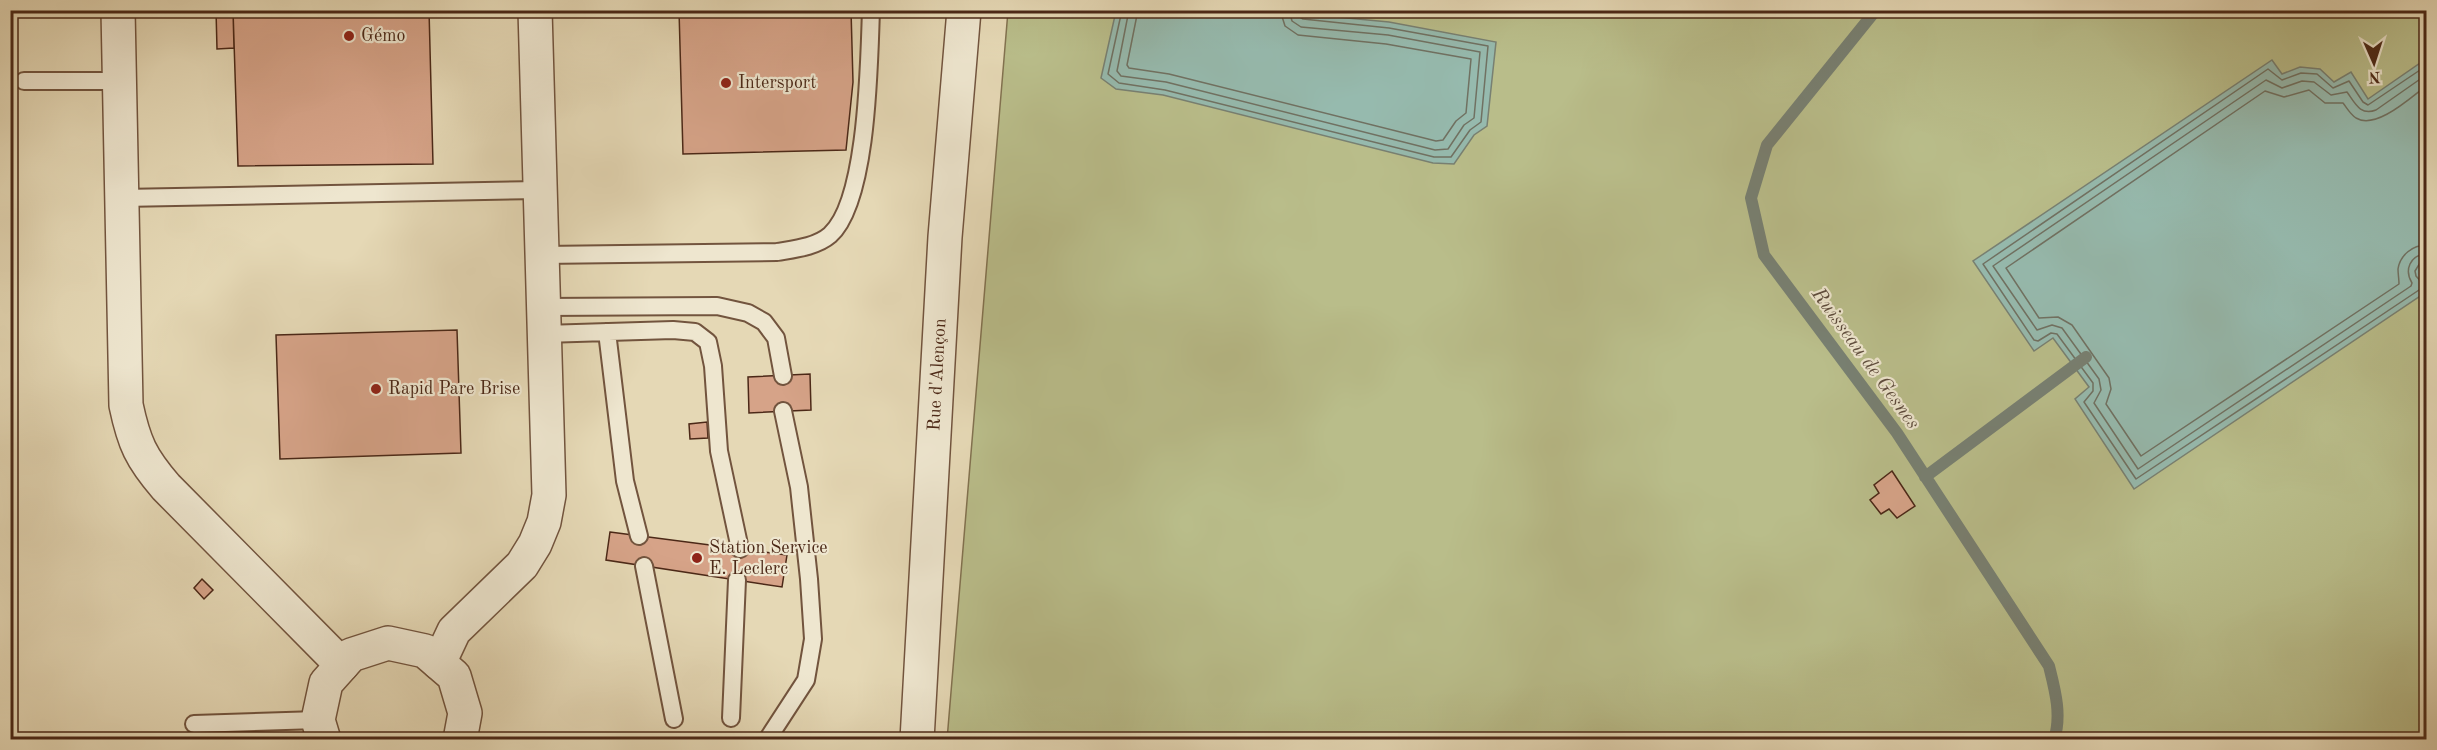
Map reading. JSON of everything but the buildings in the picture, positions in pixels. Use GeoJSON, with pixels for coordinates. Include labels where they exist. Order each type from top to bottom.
{"type":"FeatureCollection","features":[{"type":"Feature","properties":{"kind":"street"},"geometry":{"type":"LineString","coordinates":[[118,10],[126,405],[132,437],[147,465],[166,487],[342,665]]}},
{"type":"Feature","properties":{"kind":"street"},"geometry":{"type":"LineString","coordinates":[[439,663],[454,631],[522,565],[535,544],[544,522],[549,495],[535,10]]}},
{"type":"Feature","properties":{"kind":"street","name":"Rue d'Alençon"},"geometry":{"type":"LineString","coordinates":[[917,740],[945,237],[964,10]]}},
{"type":"Feature","properties":{"kind":"street"},"geometry":{"type":"LineString","coordinates":[[321,730],[326,683],[351,655],[388,643],[425,651],[454,676],[465,713],[460,740]]}},
{"type":"Feature","properties":{"kind":"lane"},"geometry":{"type":"LineString","coordinates":[[542,255],[777,252],[805,247],[829,235],[851,202],[857,177],[868,82],[871,10]]}},
{"type":"Feature","properties":{"kind":"lane"},"geometry":{"type":"LineString","coordinates":[[24,81],[119,81]]}},
{"type":"Feature","properties":{"kind":"lane"},"geometry":{"type":"LineString","coordinates":[[122,198],[540,190]]}},
{"type":"Feature","properties":{"kind":"lane"},"geometry":{"type":"LineString","coordinates":[[544,321],[717,306],[748,312],[764,322],[777,338],[783,376]]}},
{"type":"Feature","properties":{"kind":"lane"},"geometry":{"type":"LineString","coordinates":[[544,321],[607,332],[695,332],[708,342],[713,366],[719,451],[740,549]]}},
{"type":"Feature","properties":{"kind":"lane"},"geometry":{"type":"LineString","coordinates":[[607,332],[625,481],[639,536]]}},
{"type":"Feature","properties":{"kind":"lane"},"geometry":{"type":"LineString","coordinates":[[767,740],[806,680],[813,639],[810,579],[799,487],[783,411]]}},
{"type":"Feature","properties":{"kind":"lane"},"geometry":{"type":"LineString","coordinates":[[644,566],[674,719]]}},
{"type":"Feature","properties":{"kind":"lane"},"geometry":{"type":"LineString","coordinates":[[731,718],[737,580]]}},
{"type":"Feature","properties":{"kind":"lane"},"geometry":{"type":"LineString","coordinates":[[194,724],[321,730]]}},
{"type":"Feature","properties":{"kind":"green space"},"geometry":{"type":"Polygon","coordinates":[[[1008,11],[2426,11],[2426,739],[947,740],[1008,11]]]}},
{"type":"Feature","properties":{"kind":"water"},"geometry":{"type":"Polygon","coordinates":[[[1116,11],[1273,11],[1389,22],[1496,42],[1487,126],[1474,135],[1454,164],[1433,163],[1163,95],[1116,89],[1101,78],[1116,11]]]}},
{"type":"Feature","properties":{"kind":"water"},"geometry":{"type":"Polygon","coordinates":[[[2426,59],[2426,265],[2420,272],[2426,281],[2426,292],[2134,489],[2075,399],[2089,387],[2053,338],[2034,351],[1973,261],[2272,60],[2282,74],[2300,67],[2320,69],[2334,82],[2351,72],[2368,99],[2426,59]]]}},
{"type":"Feature","properties":{"kind":"waterway","name":"Ruisseau de Gesnes"},"geometry":{"type":"LineString","coordinates":[[1876,10],[1767,145],[1751,198],[1764,255],[1897,433],[2049,666],[2058,712],[2054,740]]}},
{"type":"Feature","properties":{"kind":"waterway"},"geometry":{"type":"LineString","coordinates":[[1925,477],[2086,357]]}},
{"type":"Feature","properties":{"kind":"place","name":"Gémo"},"geometry":{"type":"Point","coordinates":[349,36]}},
{"type":"Feature","properties":{"kind":"place","name":"Intersport"},"geometry":{"type":"Point","coordinates":[726,83]}},
{"type":"Feature","properties":{"kind":"place","name":"Rapid Pare Brise"},"geometry":{"type":"Point","coordinates":[376,389]}},
{"type":"Feature","properties":{"kind":"place","name":"Station Service E. Leclerc"},"geometry":{"type":"Point","coordinates":[697,558]}}]}
